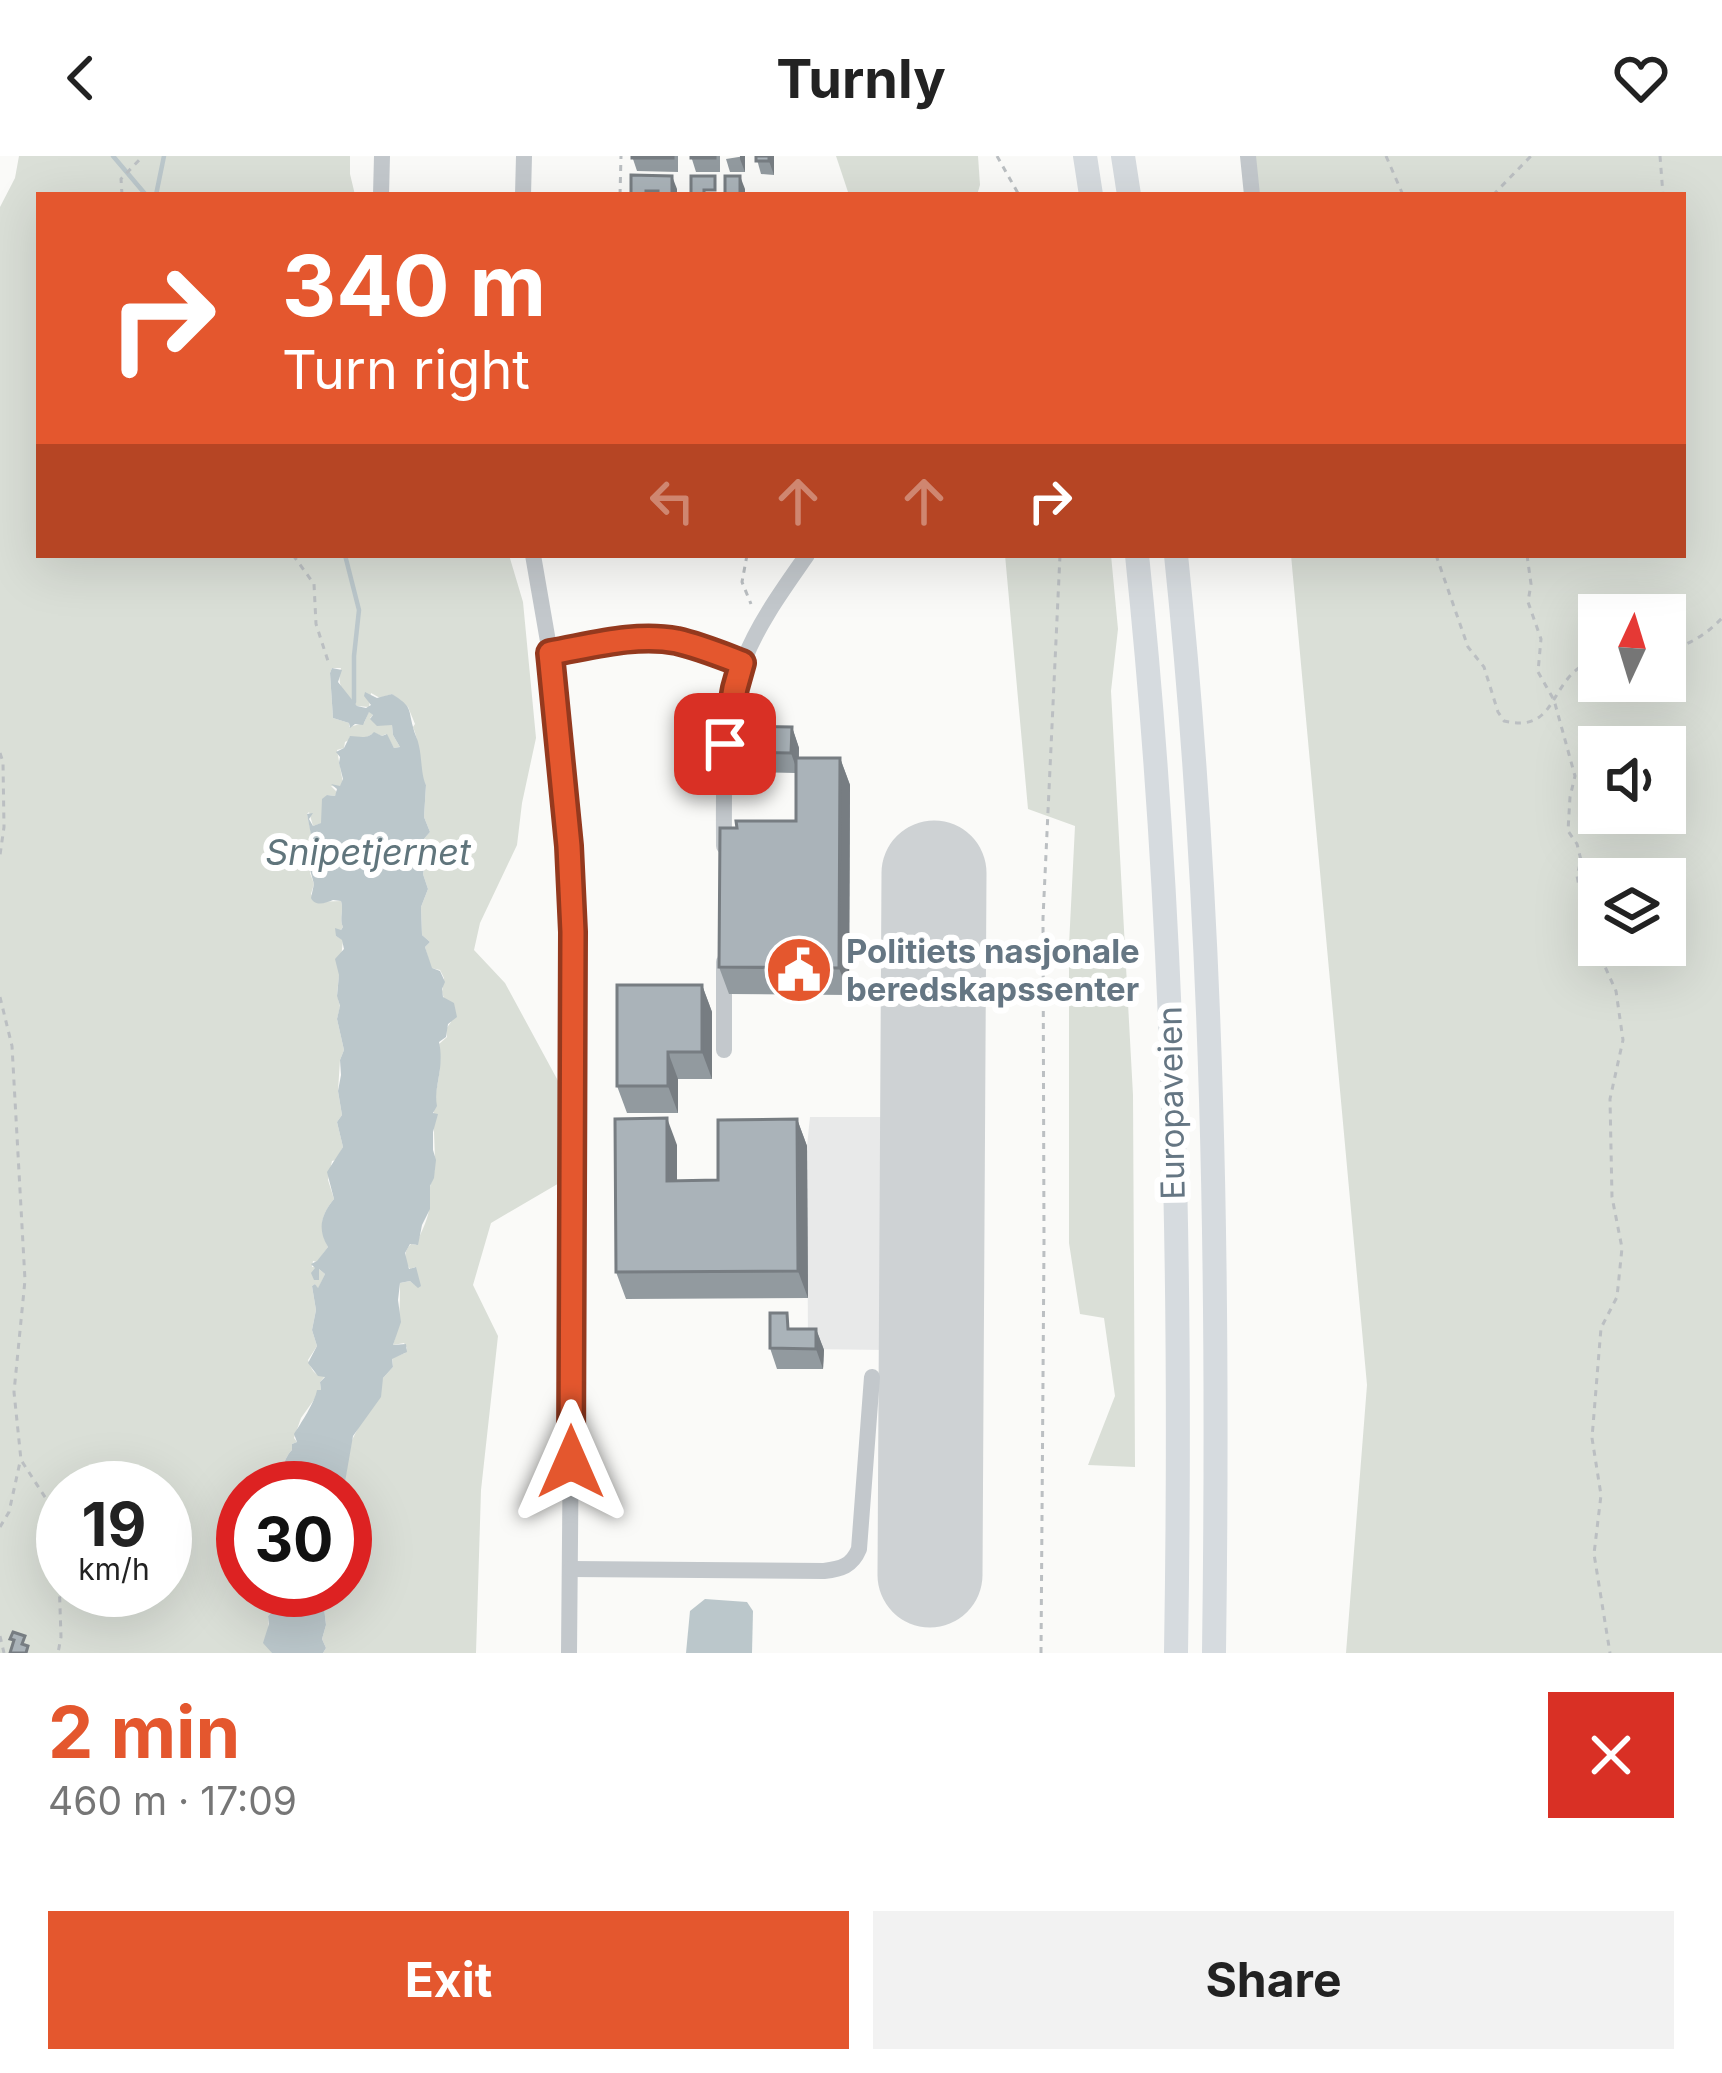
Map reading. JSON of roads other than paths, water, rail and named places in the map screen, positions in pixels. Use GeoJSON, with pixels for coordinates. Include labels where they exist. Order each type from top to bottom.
{"type":"FeatureCollection","features":[{"type":"Feature","properties":{"kind":"highway"},"geometry":{"type":"LineString","coordinates":[[1085,156],[1091,192]]}},
{"type":"Feature","properties":{"kind":"highway"},"geometry":{"type":"LineString","coordinates":[[1123,156],[1129,192]]}},
{"type":"Feature","properties":{"kind":"highway","name":"Europaveien"},"geometry":{"type":"LineString","coordinates":[[1137,558],[1160,812],[1171,1045],[1176,1653]]}},
{"type":"Feature","properties":{"kind":"highway","name":"Europaveien"},"geometry":{"type":"LineString","coordinates":[[1176,558],[1207,1009],[1214,1653]]}},
{"type":"Feature","properties":{"kind":"street"},"geometry":{"type":"LineString","coordinates":[[381,192],[382,156]]}},
{"type":"Feature","properties":{"kind":"street"},"geometry":{"type":"LineString","coordinates":[[524,156],[524,192]]}},
{"type":"Feature","properties":{"kind":"street"},"geometry":{"type":"LineString","coordinates":[[1248,156],[1252,192]]}},
{"type":"Feature","properties":{"kind":"street"},"geometry":{"type":"LineString","coordinates":[[534,558],[550,653],[573,932],[569,1653]]}},
{"type":"Feature","properties":{"kind":"street"},"geometry":{"type":"LineString","coordinates":[[724,872],[725,744],[735,688],[766,616],[805,558]]}},
{"type":"Feature","properties":{"kind":"street"},"geometry":{"type":"LineString","coordinates":[[550,653],[656,639],[699,647],[742,663]]}},
{"type":"Feature","properties":{"kind":"street"},"geometry":{"type":"LineString","coordinates":[[724,938],[724,1050]]}},
{"type":"Feature","properties":{"kind":"street"},"geometry":{"type":"LineString","coordinates":[[571,1570],[824,1570],[848,1565],[859,1549],[872,1377]]}},
{"type":"Feature","properties":{"kind":"water","name":"Snipetjernet"},"geometry":{"type":"Polygon","coordinates":[[[332,668],[342,670],[338,682],[357,706],[371,705],[365,692],[377,698],[392,694],[409,711],[426,785],[424,817],[430,832],[423,840],[428,849],[423,874],[428,889],[421,907],[422,935],[430,942],[425,947],[432,968],[440,971],[445,982],[443,997],[454,1003],[457,1017],[439,1042],[430,1209],[418,1245],[410,1244],[405,1253],[409,1269],[416,1267],[421,1286],[400,1283],[401,1322],[393,1345],[406,1344],[407,1352],[392,1359],[381,1397],[353,1436],[349,1461],[285,1461],[297,1442],[294,1434],[325,1377],[318,1376],[308,1363],[317,1346],[312,1330],[316,1310],[312,1286],[318,1288],[325,1274],[319,1269],[319,1280],[314,1280],[311,1264],[328,1247],[322,1222],[334,1199],[327,1172],[343,1147],[337,1122],[342,1115],[338,1091],[344,1050],[337,1019],[335,959],[344,949],[335,928],[343,927],[342,905],[341,901],[318,903],[311,898],[314,884],[307,859],[313,845],[307,814],[313,813],[309,819],[313,826],[321,823],[322,799],[335,796],[337,789],[331,784],[340,786],[343,779],[336,752],[350,736],[387,734],[394,748],[400,747],[392,725],[377,726],[369,712],[363,725],[350,728],[349,723],[333,718],[332,668]]]}},
{"type":"Feature","properties":{"kind":"water"},"geometry":{"type":"Polygon","coordinates":[[[705,1599],[747,1602],[753,1611],[752,1653],[686,1653],[690,1611],[705,1599]]]}},
{"type":"Feature","properties":{"kind":"water"},"geometry":{"type":"Polygon","coordinates":[[[268,1617],[325,1617],[322,1639],[326,1648],[323,1653],[272,1653],[263,1643],[268,1617]]]}},
{"type":"Feature","properties":{"kind":"waterway"},"geometry":{"type":"LineString","coordinates":[[113,156],[143,192]]}},
{"type":"Feature","properties":{"kind":"waterway"},"geometry":{"type":"LineString","coordinates":[[157,192],[164,156]]}},
{"type":"Feature","properties":{"kind":"waterway"},"geometry":{"type":"LineString","coordinates":[[346,558],[359,610],[354,702]]}},
{"type":"Feature","properties":{"kind":"place","name":"Politiets nasjonale beredskapssenter"},"geometry":{"type":"Point","coordinates":[799,970]}}]}
